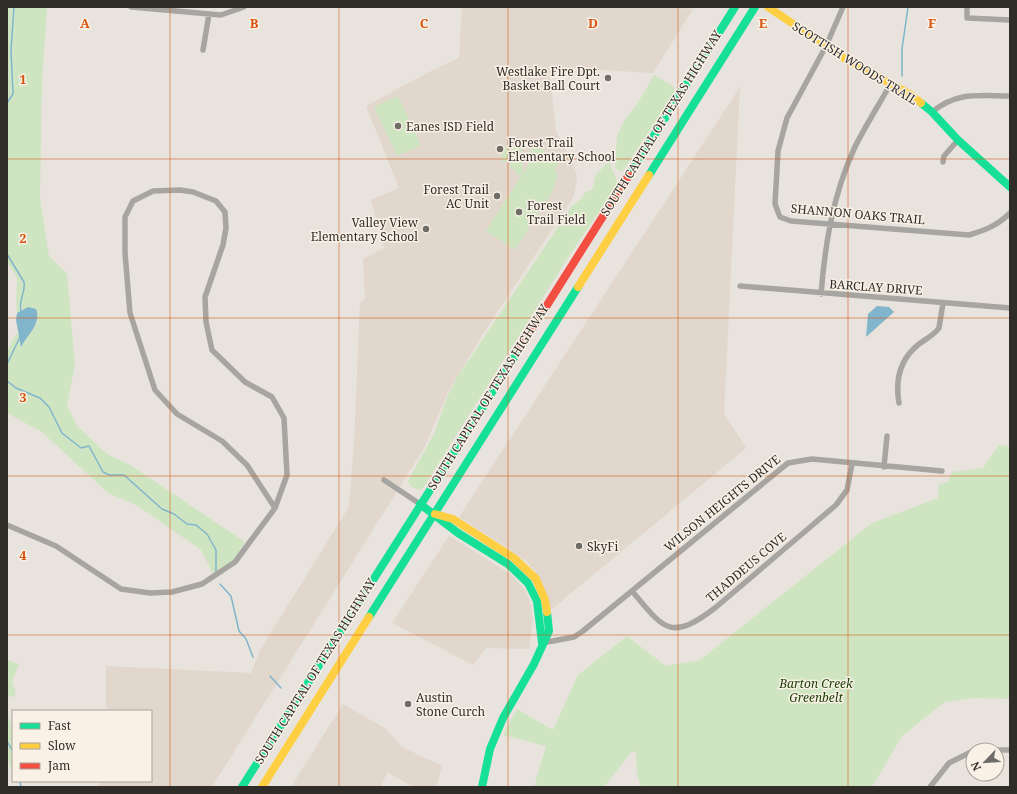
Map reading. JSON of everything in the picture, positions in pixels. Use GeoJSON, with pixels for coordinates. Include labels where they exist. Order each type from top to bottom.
{"type":"FeatureCollection","features":[{"type":"Feature","properties":{"kind":"main road"},"geometry":{"type":"LineString","coordinates":[[726,21],[728,7]]}},
{"type":"Feature","properties":{"kind":"main road","name":"SOUTH CAPITAL OF TEXAS HIGHWAY"},"geometry":{"type":"LineString","coordinates":[[242,787],[735,7]]}},
{"type":"Feature","properties":{"kind":"main road","name":"SOUTH CAPITAL OF TEXAS HIGHWAY"},"geometry":{"type":"LineString","coordinates":[[262,787],[755,7]]}},
{"type":"Feature","properties":{"kind":"main road","name":"SCOTTISH WOODS TRAIL"},"geometry":{"type":"LineString","coordinates":[[768,7],[844,58],[911,94],[932,112],[958,140],[1010,187]]}},
{"type":"Feature","properties":{"kind":"main road"},"geometry":{"type":"LineString","coordinates":[[420,504],[435,514],[453,519],[500,548],[526,567],[536,579],[545,600],[548,618],[548,631],[534,664],[503,718],[490,749],[482,787]]}},
{"type":"Feature","properties":{"kind":"street"},"geometry":{"type":"LineString","coordinates":[[131,7],[221,15],[244,7]]}},
{"type":"Feature","properties":{"kind":"street","name":"SHANNON OAKS TRAIL"},"geometry":{"type":"LineString","coordinates":[[843,7],[826,46],[787,118],[778,150],[775,204],[781,218],[791,221],[969,235],[986,230],[1000,223],[1010,213]]}},
{"type":"Feature","properties":{"kind":"street"},"geometry":{"type":"LineString","coordinates":[[967,7],[967,18],[1010,20]]}},
{"type":"Feature","properties":{"kind":"street"},"geometry":{"type":"LineString","coordinates":[[203,50],[210,14]]}},
{"type":"Feature","properties":{"kind":"street"},"geometry":{"type":"LineString","coordinates":[[821,294],[825,253],[830,224],[842,178],[854,149],[891,83]]}},
{"type":"Feature","properties":{"kind":"street"},"geometry":{"type":"LineString","coordinates":[[932,112],[944,102],[958,97],[1010,96]]}},
{"type":"Feature","properties":{"kind":"street"},"geometry":{"type":"LineString","coordinates":[[943,162],[944,156],[958,140]]}},
{"type":"Feature","properties":{"kind":"street"},"geometry":{"type":"LineString","coordinates":[[7,525],[56,546],[121,589],[150,593],[172,592],[202,584],[235,562],[275,508],[287,475],[284,418],[272,397],[245,382],[212,350],[206,322],[205,297],[223,245],[226,228],[225,212],[216,201],[193,192],[153,191],[133,201],[125,217],[125,253],[130,313],[155,390],[177,414],[222,441],[247,465],[275,508]]}},
{"type":"Feature","properties":{"kind":"street","name":"BARCLAY DRIVE"},"geometry":{"type":"LineString","coordinates":[[740,286],[821,294],[1010,308]]}},
{"type":"Feature","properties":{"kind":"street"},"geometry":{"type":"LineString","coordinates":[[899,403],[897,382],[899,371],[912,352],[939,328],[943,303]]}},
{"type":"Feature","properties":{"kind":"street"},"geometry":{"type":"LineString","coordinates":[[884,467],[887,436]]}},
{"type":"Feature","properties":{"kind":"street","name":"WILSON HEIGHTS DRIVE"},"geometry":{"type":"LineString","coordinates":[[542,643],[574,637],[632,591],[781,467],[795,460],[812,459],[884,467],[942,471]]}},
{"type":"Feature","properties":{"kind":"street","name":"THADDEUS COVE"},"geometry":{"type":"LineString","coordinates":[[632,591],[652,616],[665,625],[679,628],[693,623],[714,608],[836,505],[847,490],[852,464]]}},
{"type":"Feature","properties":{"kind":"street"},"geometry":{"type":"LineString","coordinates":[[384,480],[420,504]]}},
{"type":"Feature","properties":{"kind":"street"},"geometry":{"type":"LineString","coordinates":[[930,787],[949,763],[965,755]]}},
{"type":"Feature","properties":{"kind":"shaded area"},"geometry":{"type":"Polygon","coordinates":[[[462,7],[662,7],[693,9],[653,73],[549,67],[556,131],[574,166],[577,178],[574,196],[486,329],[448,392],[424,448],[212,787],[102,787],[98,785],[100,782],[152,782],[152,710],[110,710],[106,707],[106,666],[251,673],[260,650],[349,507],[354,444],[360,302],[365,299],[363,259],[384,248],[371,200],[399,188],[366,106],[429,72],[459,58],[462,7]]]}},
{"type":"Feature","properties":{"kind":"shaded area"},"geometry":{"type":"Polygon","coordinates":[[[740,87],[724,413],[746,448],[551,610],[542,584],[535,571],[525,560],[459,517],[740,87]]]}},
{"type":"Feature","properties":{"kind":"shaded area"},"geometry":{"type":"Polygon","coordinates":[[[449,536],[512,575],[525,590],[529,598],[533,618],[529,649],[486,648],[473,665],[392,623],[449,536]]]}},
{"type":"Feature","properties":{"kind":"shaded area"},"geometry":{"type":"Polygon","coordinates":[[[343,704],[386,729],[402,747],[442,766],[436,787],[413,787],[387,772],[381,787],[291,787],[343,704]]]}},
{"type":"Feature","properties":{"kind":"green space"},"geometry":{"type":"Polygon","coordinates":[[[7,7],[47,7],[42,80],[40,199],[49,256],[67,274],[75,365],[67,405],[77,426],[107,454],[130,465],[245,542],[233,560],[213,574],[201,550],[138,506],[108,493],[42,432],[7,413],[7,351],[16,334],[20,335],[21,346],[38,321],[24,308],[17,313],[17,277],[7,262],[7,7]]]}},
{"type":"Feature","properties":{"kind":"green space"},"geometry":{"type":"Polygon","coordinates":[[[654,75],[673,86],[675,92],[622,172],[615,168],[617,136],[625,119],[636,106],[654,75]]]}},
{"type":"Feature","properties":{"kind":"green space","name":"Eanes ISD Field"},"geometry":{"type":"Polygon","coordinates":[[[398,96],[421,145],[397,156],[374,107],[398,96]]]}},
{"type":"Feature","properties":{"kind":"green space","name":"Forest Trail Field"},"geometry":{"type":"Polygon","coordinates":[[[534,145],[555,157],[558,165],[555,169],[558,175],[552,192],[515,250],[486,231],[529,164],[526,158],[534,145]]]}},
{"type":"Feature","properties":{"kind":"green space"},"geometry":{"type":"Polygon","coordinates":[[[509,147],[510,150],[508,152],[511,152],[511,148],[521,147],[523,173],[519,176],[516,174],[516,170],[511,169],[508,154],[509,162],[502,162],[502,155],[498,154],[496,148],[509,147]]]}},
{"type":"Feature","properties":{"kind":"green space"},"geometry":{"type":"Polygon","coordinates":[[[609,161],[618,184],[571,253],[423,488],[418,490],[410,486],[408,481],[434,434],[447,397],[456,379],[572,206],[583,197],[584,193],[592,190],[596,175],[609,161]]]}},
{"type":"Feature","properties":{"kind":"green space","name":"Barton Creek Greenbelt"},"geometry":{"type":"Polygon","coordinates":[[[999,445],[1010,446],[1010,699],[974,698],[945,702],[902,736],[872,787],[641,787],[637,774],[636,753],[632,751],[604,787],[534,787],[546,746],[503,735],[517,709],[553,730],[578,675],[627,636],[666,666],[700,660],[872,523],[938,498],[939,484],[948,482],[952,472],[983,468],[999,445]]]}},
{"type":"Feature","properties":{"kind":"green space"},"geometry":{"type":"Polygon","coordinates":[[[7,660],[19,664],[12,682],[16,694],[13,697],[7,696],[7,660]]]}},
{"type":"Feature","properties":{"kind":"green space"},"geometry":{"type":"Polygon","coordinates":[[[7,713],[12,728],[12,772],[7,755],[7,713]]]}},
{"type":"Feature","properties":{"kind":"water"},"geometry":{"type":"Polygon","coordinates":[[[877,306],[889,307],[894,312],[866,337],[868,314],[877,306]]]}},
{"type":"Feature","properties":{"kind":"water"},"geometry":{"type":"Polygon","coordinates":[[[28,307],[36,309],[37,319],[33,329],[21,347],[16,320],[17,313],[28,307]]]}},
{"type":"Feature","properties":{"kind":"waterway"},"geometry":{"type":"LineString","coordinates":[[7,103],[13,94],[11,50],[14,7]]}},
{"type":"Feature","properties":{"kind":"waterway"},"geometry":{"type":"LineString","coordinates":[[902,76],[902,49],[908,7]]}},
{"type":"Feature","properties":{"kind":"waterway"},"geometry":{"type":"LineString","coordinates":[[7,254],[24,282],[24,289],[20,304],[21,311]]}},
{"type":"Feature","properties":{"kind":"waterway"},"geometry":{"type":"LineString","coordinates":[[7,364],[21,335]]}},
{"type":"Feature","properties":{"kind":"waterway"},"geometry":{"type":"LineString","coordinates":[[7,381],[16,388],[40,398],[49,407],[62,433],[81,448],[89,446],[103,472],[109,475],[124,475],[162,509],[174,514],[187,524],[196,525],[207,534],[216,550],[216,572]]}},
{"type":"Feature","properties":{"kind":"waterway"},"geometry":{"type":"LineString","coordinates":[[220,584],[231,596],[239,631],[246,639],[253,657]]}},
{"type":"Feature","properties":{"kind":"waterway"},"geometry":{"type":"LineString","coordinates":[[270,676],[281,688]]}},
{"type":"Feature","properties":{"kind":"waterway"},"geometry":{"type":"LineString","coordinates":[[7,741],[12,750]]}},
{"type":"Feature","properties":{"kind":"waterway"},"geometry":{"type":"LineString","coordinates":[[20,782],[21,787]]}},
{"type":"Feature","properties":{"kind":"traffic: fast"},"geometry":{"type":"LineString","coordinates":[[629,175],[735,7]]}},
{"type":"Feature","properties":{"kind":"traffic: fast"},"geometry":{"type":"LineString","coordinates":[[649,175],[755,7]]}},
{"type":"Feature","properties":{"kind":"traffic: fast"},"geometry":{"type":"LineString","coordinates":[[921,103],[932,112],[958,140],[1010,187]]}},
{"type":"Feature","properties":{"kind":"traffic: fast"},"geometry":{"type":"LineString","coordinates":[[369,617],[578,287]]}},
{"type":"Feature","properties":{"kind":"traffic: fast"},"geometry":{"type":"LineString","coordinates":[[242,787],[520,348]]}},
{"type":"Feature","properties":{"kind":"traffic: fast"},"geometry":{"type":"LineString","coordinates":[[420,504],[458,533],[508,564],[528,583],[537,601],[542,643]]}},
{"type":"Feature","properties":{"kind":"traffic: fast"},"geometry":{"type":"LineString","coordinates":[[482,787],[490,749],[503,718],[534,664],[549,631],[547,612]]}},
{"type":"Feature","properties":{"kind":"traffic: slow"},"geometry":{"type":"LineString","coordinates":[[768,7],[844,58],[911,95],[921,103]]}},
{"type":"Feature","properties":{"kind":"traffic: slow"},"geometry":{"type":"LineString","coordinates":[[578,287],[649,175]]}},
{"type":"Feature","properties":{"kind":"traffic: slow"},"geometry":{"type":"LineString","coordinates":[[435,514],[453,519],[514,558],[536,579],[545,600],[547,612]]}},
{"type":"Feature","properties":{"kind":"traffic: slow"},"geometry":{"type":"LineString","coordinates":[[262,787],[369,617]]}},
{"type":"Feature","properties":{"kind":"traffic: jam"},"geometry":{"type":"LineString","coordinates":[[520,348],[629,175]]}},
{"type":"Feature","properties":{"kind":"place","name":"Westlake Fire Dpt. Basket Ball Court"},"geometry":{"type":"Point","coordinates":[608,78]}},
{"type":"Feature","properties":{"kind":"place","name":"Eanes ISD Field"},"geometry":{"type":"Point","coordinates":[398,126]}},
{"type":"Feature","properties":{"kind":"place","name":"Forest Trail Elementary School"},"geometry":{"type":"Point","coordinates":[500,149]}},
{"type":"Feature","properties":{"kind":"place","name":"Forest Trail AC Unit"},"geometry":{"type":"Point","coordinates":[497,196]}},
{"type":"Feature","properties":{"kind":"place","name":"Forest Trail Field"},"geometry":{"type":"Point","coordinates":[519,212]}},
{"type":"Feature","properties":{"kind":"place","name":"Valley View Elementary School"},"geometry":{"type":"Point","coordinates":[426,229]}},
{"type":"Feature","properties":{"kind":"place","name":"SkyFi"},"geometry":{"type":"Point","coordinates":[579,546]}},
{"type":"Feature","properties":{"kind":"place","name":"Austin Stone Curch"},"geometry":{"type":"Point","coordinates":[408,704]}}]}
